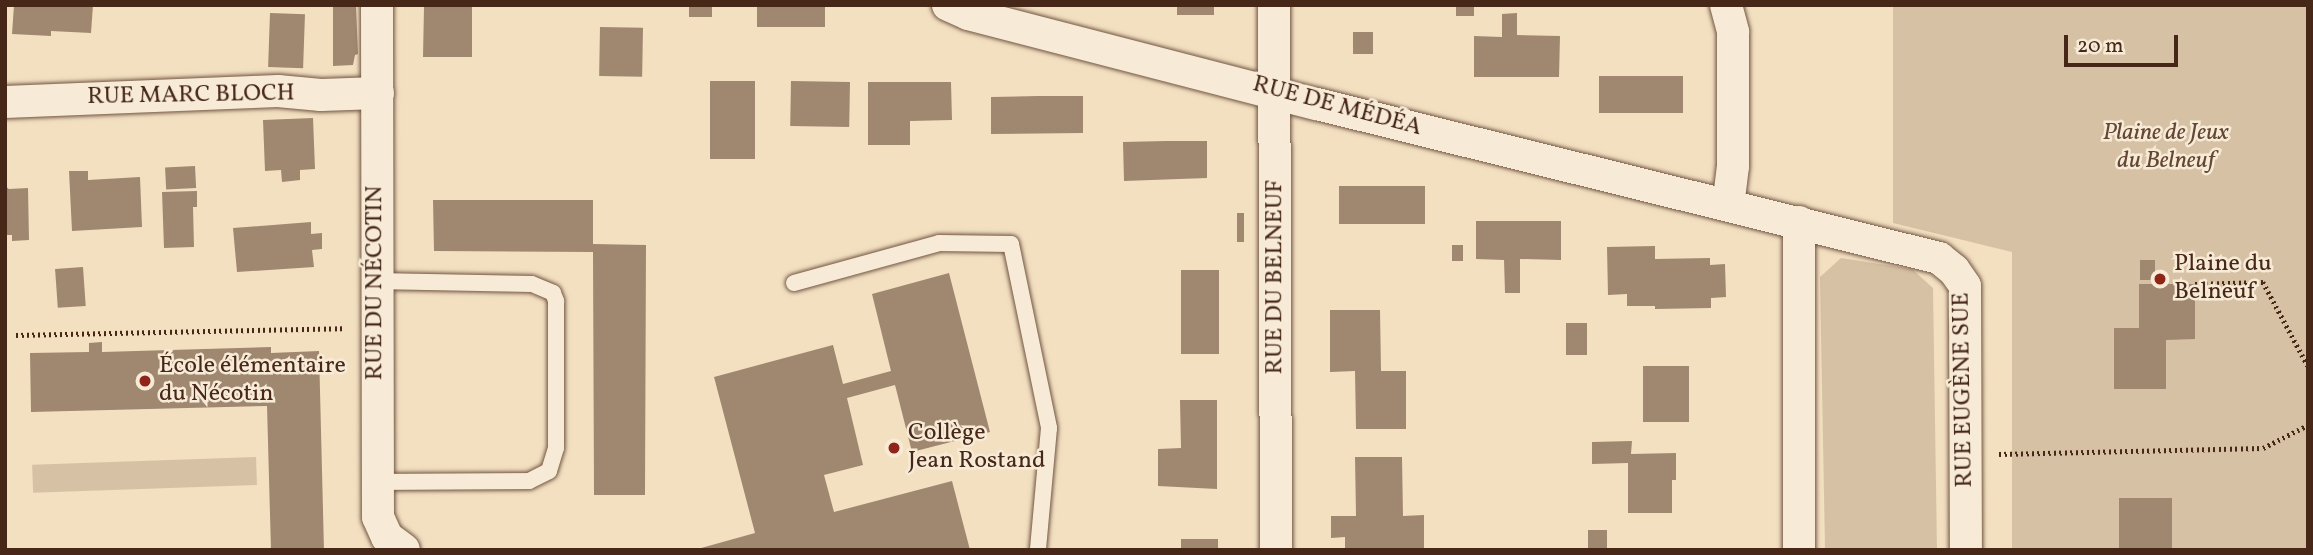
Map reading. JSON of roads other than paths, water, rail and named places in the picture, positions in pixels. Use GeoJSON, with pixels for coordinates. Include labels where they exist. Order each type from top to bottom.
{"type":"FeatureCollection","features":[{"type":"Feature","properties":{"kind":"street","name":"RUE DU NÉCOTIN"},"geometry":{"type":"LineString","coordinates":[[377,5],[377,482],[380,528],[404,550]]}},
{"type":"Feature","properties":{"kind":"street","name":"RUE DE MÉDÉA"},"geometry":{"type":"LineString","coordinates":[[948,5],[968,14],[1727,204]]}},
{"type":"Feature","properties":{"kind":"street","name":"RUE DU BELNEUF"},"geometry":{"type":"LineString","coordinates":[[1274,5],[1276,550]]}},
{"type":"Feature","properties":{"kind":"street"},"geometry":{"type":"LineString","coordinates":[[1726,5],[1733,32],[1733,166],[1727,204]]}},
{"type":"Feature","properties":{"kind":"street","name":"RUE MARC BLOCH"},"geometry":{"type":"LineString","coordinates":[[5,102],[278,91],[321,95],[378,93]]}},
{"type":"Feature","properties":{"kind":"street","name":"RUE EUGÈNE SUE"},"geometry":{"type":"LineString","coordinates":[[1727,204],[1939,258],[1954,270],[1965,286],[1966,550]]}},
{"type":"Feature","properties":{"kind":"street"},"geometry":{"type":"LineString","coordinates":[[1799,222],[1799,550]]}},
{"type":"Feature","properties":{"kind":"lane"},"geometry":{"type":"LineString","coordinates":[[794,283],[939,243],[1011,244],[1049,428],[1038,550]]}},
{"type":"Feature","properties":{"kind":"lane"},"geometry":{"type":"LineString","coordinates":[[375,281],[532,284],[553,293],[556,301],[556,448],[549,471],[529,481],[377,482]]}},
{"type":"Feature","properties":{"kind":"place","name":"Plaine du Belneuf"},"geometry":{"type":"Point","coordinates":[2160,279]}},
{"type":"Feature","properties":{"kind":"place","name":"École élémentaire du Nécotin"},"geometry":{"type":"Point","coordinates":[145,381]}},
{"type":"Feature","properties":{"kind":"place","name":"Collège Jean Rostand"},"geometry":{"type":"Point","coordinates":[894,448]}},
{"type":"Feature","properties":{"kind":"park label","name":"Plaine de Jeux du Belneuf"},"geometry":{"type":"Point","coordinates":[2166,148]}}]}
